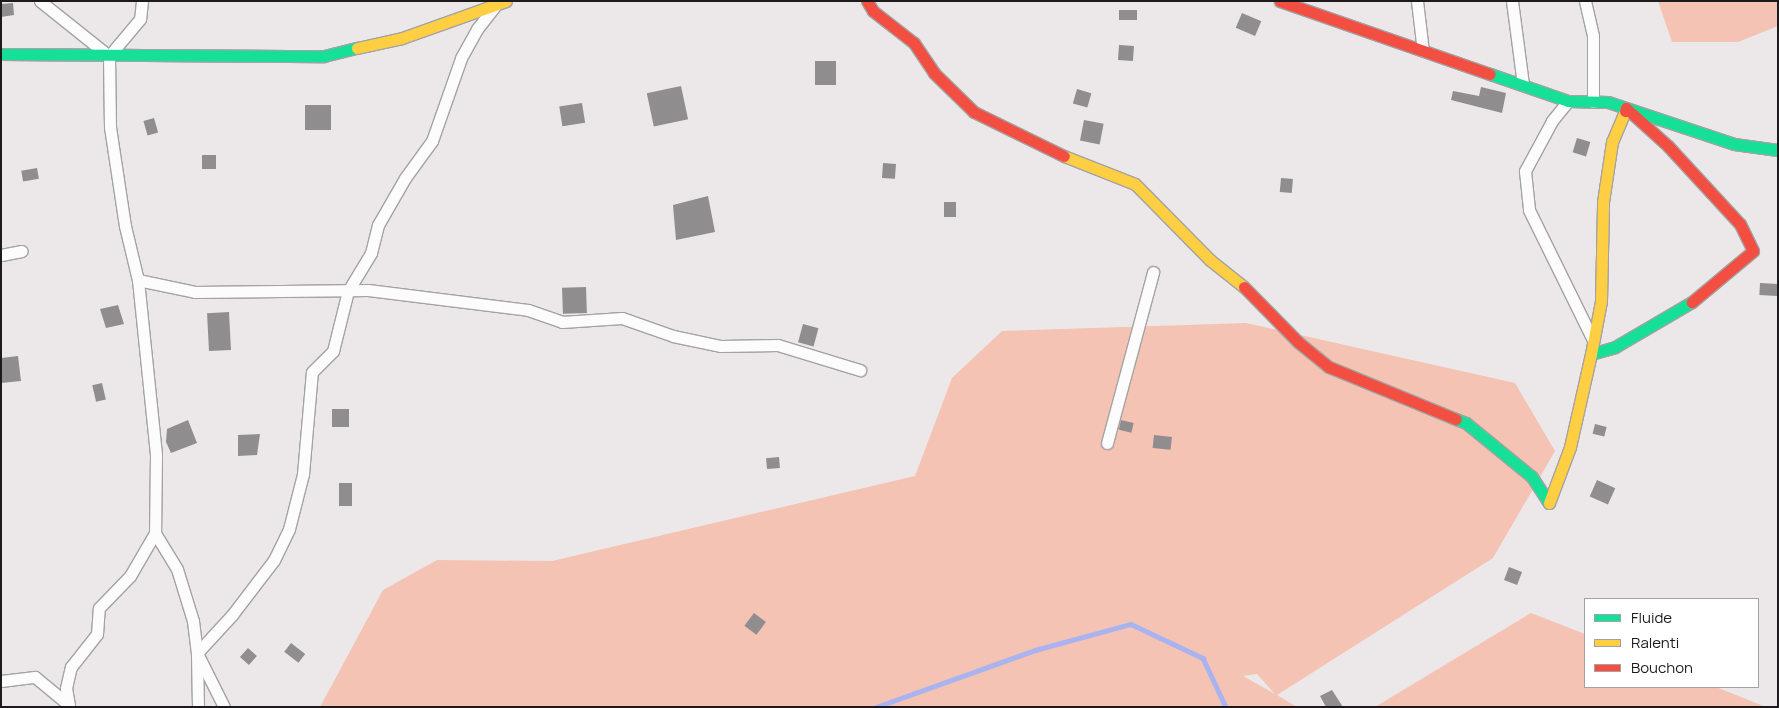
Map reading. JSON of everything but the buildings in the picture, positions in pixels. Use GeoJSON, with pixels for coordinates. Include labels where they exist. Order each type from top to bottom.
{"type":"FeatureCollection","features":[{"type":"Feature","properties":{"kind":"street"},"geometry":{"type":"LineString","coordinates":[[40,1],[109,56]]}},
{"type":"Feature","properties":{"kind":"street"},"geometry":{"type":"LineString","coordinates":[[1,680],[35,677],[69,705],[66,688],[71,667],[97,634],[99,608],[130,576],[155,533],[156,455],[138,280],[125,226],[110,127],[109,56],[140,19],[142,1]]}},
{"type":"Feature","properties":{"kind":"street"},"geometry":{"type":"LineString","coordinates":[[1,54],[324,56],[402,38],[506,1]]}},
{"type":"Feature","properties":{"kind":"street"},"geometry":{"type":"LineString","coordinates":[[867,1],[873,11],[914,42],[934,72],[974,112],[1068,158],[1135,184],[1210,260],[1261,301],[1298,342],[1329,367],[1466,423],[1532,477],[1549,503],[1570,448],[1591,354],[1592,340],[1601,300],[1603,202],[1612,142],[1626,108]]}},
{"type":"Feature","properties":{"kind":"street"},"geometry":{"type":"LineString","coordinates":[[1280,1],[1568,101],[1593,102],[1626,108],[1734,144],[1778,150]]}},
{"type":"Feature","properties":{"kind":"street"},"geometry":{"type":"LineString","coordinates":[[1417,1],[1423,50]]}},
{"type":"Feature","properties":{"kind":"street"},"geometry":{"type":"LineString","coordinates":[[1512,1],[1523,85]]}},
{"type":"Feature","properties":{"kind":"street"},"geometry":{"type":"LineString","coordinates":[[1585,1],[1593,36],[1593,102]]}},
{"type":"Feature","properties":{"kind":"street"},"geometry":{"type":"LineString","coordinates":[[197,653],[232,615],[274,560],[289,530],[302,474],[312,372],[332,352],[348,291],[371,252],[378,226],[405,178],[432,141],[461,58],[496,4]]}},
{"type":"Feature","properties":{"kind":"street"},"geometry":{"type":"LineString","coordinates":[[1568,101],[1552,121],[1525,171],[1529,210],[1592,340]]}},
{"type":"Feature","properties":{"kind":"street"},"geometry":{"type":"LineString","coordinates":[[1591,354],[1615,347],[1691,302],[1753,251],[1740,224],[1668,146],[1626,108]]}},
{"type":"Feature","properties":{"kind":"street"},"geometry":{"type":"LineString","coordinates":[[1,255],[22,251]]}},
{"type":"Feature","properties":{"kind":"street"},"geometry":{"type":"LineString","coordinates":[[1107,443],[1153,272]]}},
{"type":"Feature","properties":{"kind":"street"},"geometry":{"type":"LineString","coordinates":[[138,280],[195,292],[368,290],[528,310],[562,322],[622,318],[673,336],[721,346],[778,345],[860,370]]}},
{"type":"Feature","properties":{"kind":"street"},"geometry":{"type":"LineString","coordinates":[[155,533],[177,569],[193,621],[197,653],[198,707]]}},
{"type":"Feature","properties":{"kind":"street"},"geometry":{"type":"LineString","coordinates":[[197,653],[224,707]]}},
{"type":"Feature","properties":{"kind":"shaded area"},"geometry":{"type":"Polygon","coordinates":[[[1658,1],[1778,1],[1778,26],[1738,42],[1672,42],[1658,1]]]}},
{"type":"Feature","properties":{"kind":"shaded area"},"geometry":{"type":"Polygon","coordinates":[[[1246,323],[1515,383],[1555,451],[1493,558],[1277,695],[1297,707],[320,707],[383,590],[437,560],[552,561],[915,476],[952,378],[1002,331],[1246,323]],[[1257,674],[1243,676],[1275,694],[1257,674]]]}},
{"type":"Feature","properties":{"kind":"shaded area"},"geometry":{"type":"Polygon","coordinates":[[[1531,613],[1584,634],[1584,688],[1718,688],[1766,707],[1375,707],[1531,613]]]}},
{"type":"Feature","properties":{"kind":"waterway"},"geometry":{"type":"LineString","coordinates":[[876,707],[1035,650],[1131,624],[1203,658],[1226,707]]}},
{"type":"Feature","properties":{"kind":"traffic: fast"},"geometry":{"type":"LineString","coordinates":[[1,54],[324,56],[357,48]]}},
{"type":"Feature","properties":{"kind":"traffic: fast"},"geometry":{"type":"LineString","coordinates":[[1490,74],[1568,101],[1608,102],[1734,144],[1778,150]]}},
{"type":"Feature","properties":{"kind":"traffic: fast"},"geometry":{"type":"LineString","coordinates":[[1591,354],[1615,347],[1692,302]]}},
{"type":"Feature","properties":{"kind":"traffic: fast"},"geometry":{"type":"LineString","coordinates":[[1456,419],[1466,423],[1532,477],[1549,503]]}},
{"type":"Feature","properties":{"kind":"traffic: slow"},"geometry":{"type":"LineString","coordinates":[[357,48],[402,38],[506,1]]}},
{"type":"Feature","properties":{"kind":"traffic: slow"},"geometry":{"type":"LineString","coordinates":[[1549,503],[1570,447],[1591,354],[1601,301],[1603,202],[1612,142],[1625,111]]}},
{"type":"Feature","properties":{"kind":"traffic: slow"},"geometry":{"type":"LineString","coordinates":[[1064,156],[1135,184],[1210,260],[1244,287]]}},
{"type":"Feature","properties":{"kind":"traffic: jam"},"geometry":{"type":"LineString","coordinates":[[867,1],[873,11],[914,43],[934,73],[974,112],[1064,156]]}},
{"type":"Feature","properties":{"kind":"traffic: jam"},"geometry":{"type":"LineString","coordinates":[[1280,1],[1490,74]]}},
{"type":"Feature","properties":{"kind":"traffic: jam"},"geometry":{"type":"LineString","coordinates":[[1625,111],[1626,108],[1668,146],[1740,224],[1753,251],[1692,302]]}},
{"type":"Feature","properties":{"kind":"traffic: jam"},"geometry":{"type":"LineString","coordinates":[[1244,287],[1298,342],[1329,367],[1456,419]]}}]}
